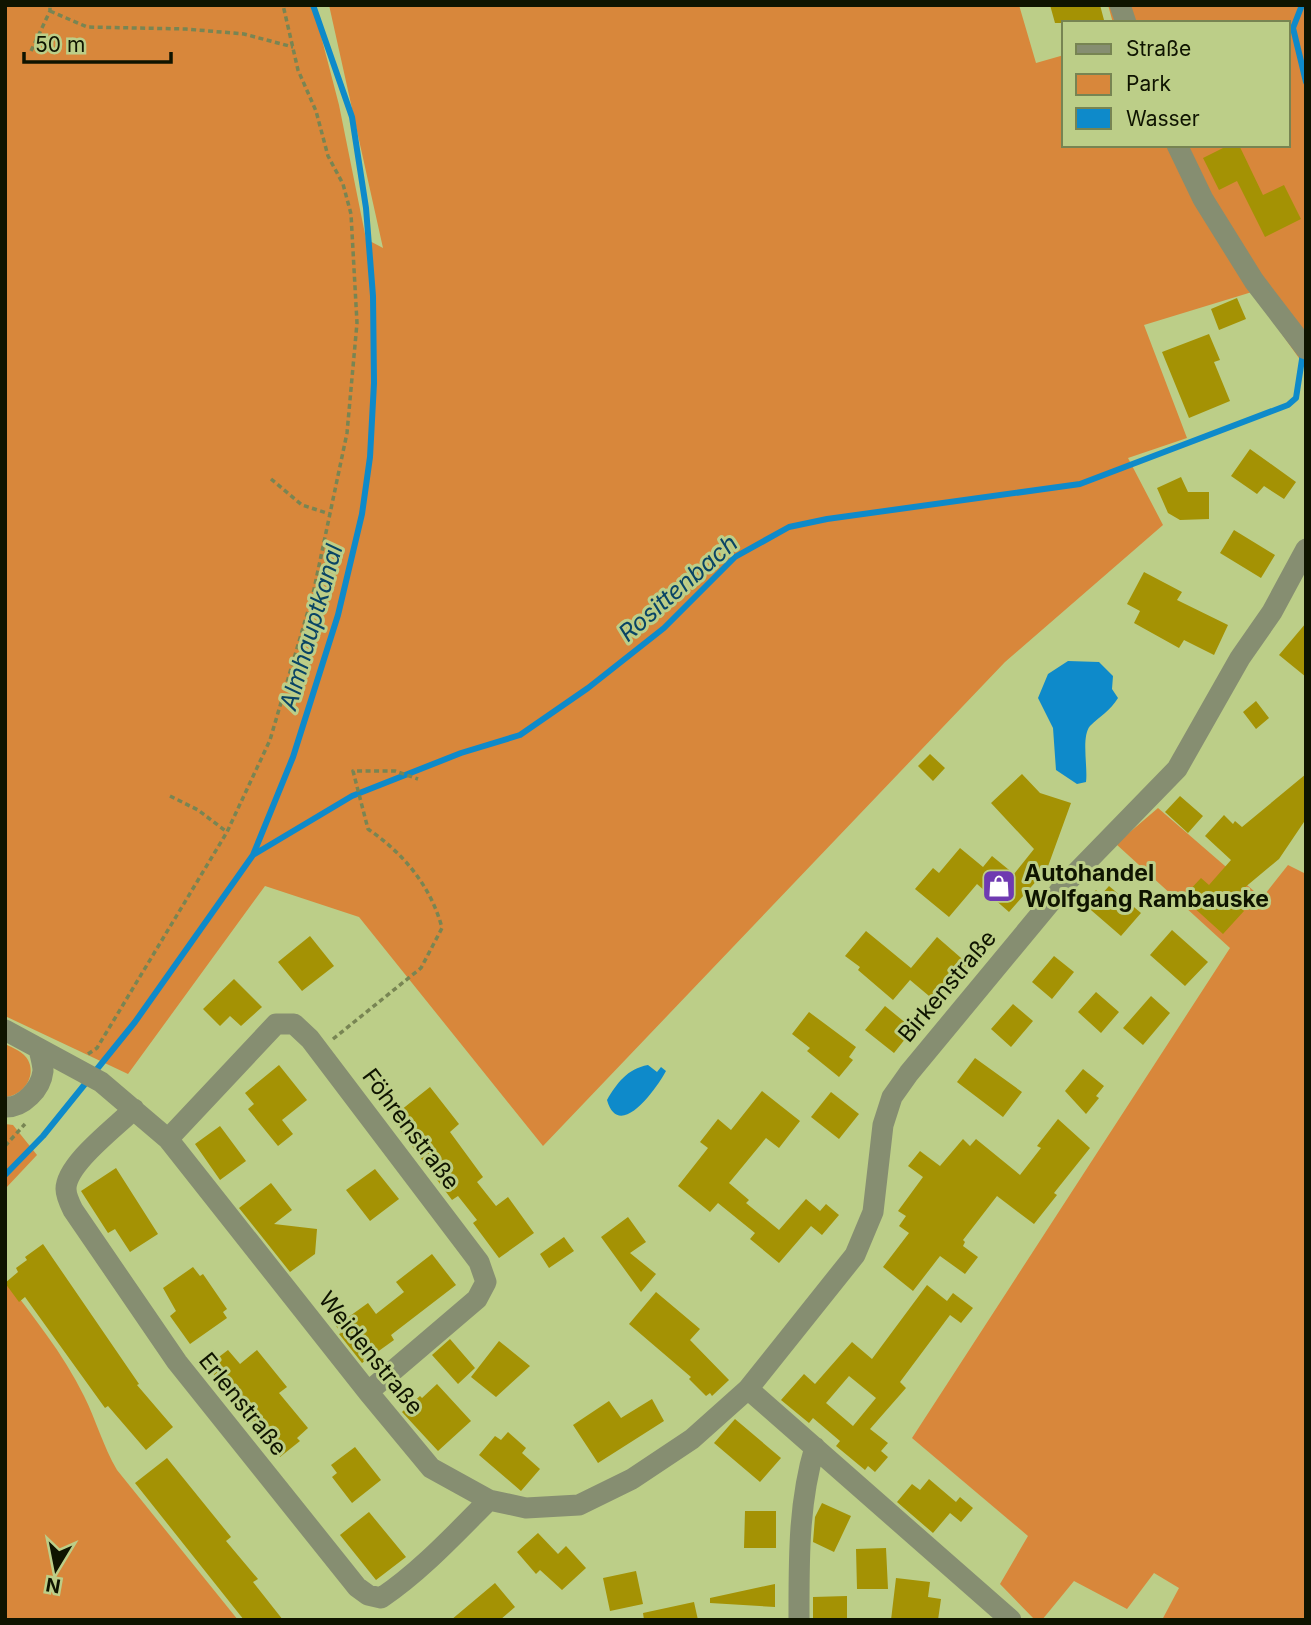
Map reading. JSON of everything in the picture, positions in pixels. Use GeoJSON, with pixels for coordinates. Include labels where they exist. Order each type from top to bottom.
{"type":"FeatureCollection","features":[{"type":"Feature","properties":{"kind":"street"},"geometry":{"type":"LineString","coordinates":[[1178,147],[1203,199],[1254,281],[1303,345]]}},
{"type":"Feature","properties":{"kind":"street","name":"Birkenstraße"},"geometry":{"type":"LineString","coordinates":[[748,1390],[855,1255],[873,1212],[883,1125],[892,1097],[1068,881],[1177,769],[1240,658],[1272,612],[1300,579],[1306,550]]}},
{"type":"Feature","properties":{"kind":"street","name":"Föhrenstraße"},"geometry":{"type":"LineString","coordinates":[[168,1139],[276,1024],[294,1024],[310,1039],[479,1262],[486,1282],[477,1298],[368,1392]]}},
{"type":"Feature","properties":{"kind":"street","name":"Weidenstraße"},"geometry":{"type":"LineString","coordinates":[[5,1030],[101,1082],[168,1139],[431,1468],[489,1500],[526,1508],[579,1505],[632,1479],[682,1446],[748,1390]]}},
{"type":"Feature","properties":{"kind":"street"},"geometry":{"type":"LineString","coordinates":[[5,1107],[30,1098],[38,1086],[43,1071],[39,1049]]}},
{"type":"Feature","properties":{"kind":"street","name":"Erlenstraße"},"geometry":{"type":"LineString","coordinates":[[134,1109],[75,1166],[65,1192],[73,1210],[177,1362],[357,1587],[368,1595],[381,1598],[400,1586],[489,1500]]}},
{"type":"Feature","properties":{"kind":"street"},"geometry":{"type":"LineString","coordinates":[[748,1390],[1011,1620]]}},
{"type":"Feature","properties":{"kind":"street"},"geometry":{"type":"LineString","coordinates":[[799,1620],[799,1544],[809,1465],[814,1447]]}},
{"type":"Feature","properties":{"kind":"path"},"geometry":{"type":"LineString","coordinates":[[31,51],[50,11],[50,5]]}},
{"type":"Feature","properties":{"kind":"path"},"geometry":{"type":"LineString","coordinates":[[74,1068],[96,1048],[227,832],[270,740],[313,594],[347,433],[358,323],[351,215],[343,184],[328,156],[316,111],[298,70],[283,5]]}},
{"type":"Feature","properties":{"kind":"path"},"geometry":{"type":"LineString","coordinates":[[50,11],[87,27],[186,29],[244,34],[293,47]]}},
{"type":"Feature","properties":{"kind":"path"},"geometry":{"type":"LineString","coordinates":[[271,479],[302,505],[330,514]]}},
{"type":"Feature","properties":{"kind":"path"},"geometry":{"type":"LineString","coordinates":[[319,1051],[421,968],[442,928],[436,907],[422,883],[392,846],[368,829],[353,771],[395,771],[418,779]]}},
{"type":"Feature","properties":{"kind":"path"},"geometry":{"type":"LineString","coordinates":[[170,796],[198,810],[227,832]]}},
{"type":"Feature","properties":{"kind":"green space"},"geometry":{"type":"Polygon","coordinates":[[[5,5],[313,5],[339,105],[366,239],[383,248],[329,5],[1019,5],[1036,63],[1062,56],[1062,147],[1290,147],[1290,21],[1112,21],[1108,5],[1306,5],[1306,368],[1252,292],[1144,325],[1187,438],[1128,458],[1163,525],[1005,662],[543,1146],[359,917],[265,886],[128,1074],[5,1016],[5,5]]]}},
{"type":"Feature","properties":{"kind":"green space"},"geometry":{"type":"Polygon","coordinates":[[[1158,808],[1262,898],[1288,865],[1306,874],[1306,1620],[1162,1620],[1179,1588],[1154,1573],[1127,1609],[1074,1581],[1042,1620],[1035,1620],[1000,1584],[1028,1536],[912,1438],[1230,948],[1116,844],[1158,808]]]}},
{"type":"Feature","properties":{"kind":"green space"},"geometry":{"type":"Polygon","coordinates":[[[5,1044],[26,1057],[31,1073],[22,1089],[5,1097],[5,1044]]]}},
{"type":"Feature","properties":{"kind":"green space"},"geometry":{"type":"Polygon","coordinates":[[[5,1124],[13,1125],[37,1155],[5,1189],[5,1124]]]}},
{"type":"Feature","properties":{"kind":"green space"},"geometry":{"type":"Polygon","coordinates":[[[5,1279],[76,1380],[117,1470],[238,1620],[5,1620],[5,1279]]]}},
{"type":"Feature","properties":{"kind":"water"},"geometry":{"type":"Polygon","coordinates":[[[1068,661],[1099,662],[1113,676],[1112,689],[1118,698],[1087,731],[1086,782],[1077,784],[1056,770],[1053,728],[1038,698],[1048,674],[1068,661]]]}},
{"type":"Feature","properties":{"kind":"water"},"geometry":{"type":"Polygon","coordinates":[[[648,1065],[657,1072],[661,1067],[666,1071],[655,1089],[629,1114],[620,1116],[613,1112],[607,1100],[615,1088],[628,1073],[648,1065]]]}},
{"type":"Feature","properties":{"kind":"building"},"geometry":{"type":"Polygon","coordinates":[[[1050,5],[1100,5],[1104,20],[1062,21],[1055,23],[1050,5]]]}},
{"type":"Feature","properties":{"kind":"building"},"geometry":{"type":"Polygon","coordinates":[[[1225,147],[1240,147],[1263,195],[1284,185],[1301,219],[1265,237],[1237,181],[1219,190],[1203,158],[1225,147]]]}},
{"type":"Feature","properties":{"kind":"building"},"geometry":{"type":"Polygon","coordinates":[[[1237,298],[1246,319],[1219,330],[1211,309],[1237,298]]]}},
{"type":"Feature","properties":{"kind":"building"},"geometry":{"type":"Polygon","coordinates":[[[1209,334],[1220,360],[1214,362],[1230,401],[1189,418],[1162,352],[1209,334]]]}},
{"type":"Feature","properties":{"kind":"building"},"geometry":{"type":"Polygon","coordinates":[[[1250,449],[1296,482],[1284,499],[1264,486],[1257,494],[1231,476],[1250,449]]]}},
{"type":"Feature","properties":{"kind":"building"},"geometry":{"type":"Polygon","coordinates":[[[1181,477],[1188,492],[1209,492],[1209,519],[1180,520],[1168,513],[1157,488],[1181,477]]]}},
{"type":"Feature","properties":{"kind":"building"},"geometry":{"type":"Polygon","coordinates":[[[1234,530],[1275,555],[1261,578],[1220,553],[1234,530]]]}},
{"type":"Feature","properties":{"kind":"building"},"geometry":{"type":"Polygon","coordinates":[[[1144,572],[1182,592],[1177,600],[1228,625],[1214,655],[1184,640],[1179,648],[1134,623],[1140,611],[1127,604],[1144,572]]]}},
{"type":"Feature","properties":{"kind":"building"},"geometry":{"type":"Polygon","coordinates":[[[1306,623],[1306,677],[1279,655],[1306,623]]]}},
{"type":"Feature","properties":{"kind":"building"},"geometry":{"type":"Polygon","coordinates":[[[1256,701],[1269,718],[1256,729],[1243,712],[1256,701]]]}},
{"type":"Feature","properties":{"kind":"building"},"geometry":{"type":"Polygon","coordinates":[[[930,754],[945,768],[933,781],[918,766],[930,754]]]}},
{"type":"Feature","properties":{"kind":"building"},"geometry":{"type":"Polygon","coordinates":[[[1022,774],[1040,793],[1071,803],[1047,869],[1009,912],[977,884],[949,917],[915,889],[933,868],[939,873],[960,848],[983,867],[992,856],[1014,874],[1034,849],[991,803],[1022,774]]]}},
{"type":"Feature","properties":{"kind":"building"},"geometry":{"type":"Polygon","coordinates":[[[1306,774],[1306,819],[1279,859],[1231,899],[1244,911],[1223,934],[1191,905],[1193,902],[1185,895],[1201,878],[1209,885],[1231,860],[1205,836],[1224,815],[1233,824],[1235,821],[1242,827],[1306,774]]]}},
{"type":"Feature","properties":{"kind":"building"},"geometry":{"type":"Polygon","coordinates":[[[1180,796],[1203,816],[1188,833],[1165,812],[1180,796]]]}},
{"type":"Feature","properties":{"kind":"building"},"geometry":{"type":"Polygon","coordinates":[[[1109,886],[1141,913],[1121,936],[1084,904],[1096,890],[1101,895],[1109,886]]]}},
{"type":"Feature","properties":{"kind":"building"},"geometry":{"type":"Polygon","coordinates":[[[1172,930],[1208,962],[1185,986],[1150,955],[1172,930]]]}},
{"type":"Feature","properties":{"kind":"building"},"geometry":{"type":"Polygon","coordinates":[[[866,931],[911,968],[937,937],[968,964],[947,989],[952,993],[941,1006],[910,980],[893,1000],[845,956],[866,931]]]}},
{"type":"Feature","properties":{"kind":"building"},"geometry":{"type":"Polygon","coordinates":[[[310,936],[334,966],[302,991],[278,962],[310,936]]]}},
{"type":"Feature","properties":{"kind":"building"},"geometry":{"type":"Polygon","coordinates":[[[1054,956],[1074,972],[1052,999],[1032,982],[1054,956]]]}},
{"type":"Feature","properties":{"kind":"building"},"geometry":{"type":"Polygon","coordinates":[[[234,979],[262,1007],[241,1026],[230,1016],[220,1026],[203,1009],[234,979]]]}},
{"type":"Feature","properties":{"kind":"building"},"geometry":{"type":"Polygon","coordinates":[[[1096,992],[1119,1012],[1101,1033],[1078,1012],[1096,992]]]}},
{"type":"Feature","properties":{"kind":"building"},"geometry":{"type":"Polygon","coordinates":[[[1151,996],[1170,1013],[1143,1045],[1123,1028],[1151,996]]]}},
{"type":"Feature","properties":{"kind":"building"},"geometry":{"type":"Polygon","coordinates":[[[1013,1004],[1033,1021],[1011,1047],[991,1029],[1013,1004]]]}},
{"type":"Feature","properties":{"kind":"building"},"geometry":{"type":"Polygon","coordinates":[[[885,1006],[913,1029],[894,1053],[865,1030],[885,1006]]]}},
{"type":"Feature","properties":{"kind":"building"},"geometry":{"type":"Polygon","coordinates":[[[809,1012],[856,1047],[849,1057],[853,1060],[839,1077],[807,1051],[810,1048],[792,1034],[809,1012]]]}},
{"type":"Feature","properties":{"kind":"building"},"geometry":{"type":"Polygon","coordinates":[[[975,1058],[1022,1092],[1003,1117],[957,1082],[975,1058]]]}},
{"type":"Feature","properties":{"kind":"building"},"geometry":{"type":"Polygon","coordinates":[[[279,1065],[307,1100],[282,1120],[293,1134],[278,1146],[248,1109],[254,1104],[245,1093],[279,1065]]]}},
{"type":"Feature","properties":{"kind":"building"},"geometry":{"type":"Polygon","coordinates":[[[1083,1069],[1104,1086],[1096,1096],[1099,1098],[1086,1114],[1065,1091],[1083,1069]]]}},
{"type":"Feature","properties":{"kind":"building"},"geometry":{"type":"Polygon","coordinates":[[[430,1087],[459,1124],[450,1132],[483,1177],[477,1182],[496,1206],[508,1197],[534,1233],[499,1258],[473,1223],[477,1220],[458,1196],[452,1200],[391,1118],[430,1087]]]}},
{"type":"Feature","properties":{"kind":"building"},"geometry":{"type":"Polygon","coordinates":[[[762,1091],[800,1121],[779,1148],[766,1138],[729,1183],[749,1200],[746,1203],[779,1230],[806,1199],[820,1211],[826,1204],[839,1215],[822,1235],[811,1226],[779,1263],[750,1239],[755,1233],[718,1203],[710,1212],[678,1186],[708,1148],[700,1142],[718,1119],[731,1130],[762,1091]]]}},
{"type":"Feature","properties":{"kind":"building"},"geometry":{"type":"Polygon","coordinates":[[[831,1092],[859,1114],[839,1139],[811,1117],[831,1092]]]}},
{"type":"Feature","properties":{"kind":"building"},"geometry":{"type":"Polygon","coordinates":[[[1058,1119],[1090,1148],[1054,1193],[1057,1195],[1034,1224],[997,1196],[963,1240],[963,1246],[978,1257],[965,1274],[940,1256],[913,1291],[883,1267],[909,1233],[899,1226],[906,1216],[898,1211],[923,1177],[908,1166],[920,1151],[940,1166],[963,1139],[970,1146],[976,1139],[1020,1175],[1041,1148],[1037,1146],[1058,1119]]]}},
{"type":"Feature","properties":{"kind":"building"},"geometry":{"type":"Polygon","coordinates":[[[220,1126],[246,1161],[220,1180],[195,1144],[220,1126]]]}},
{"type":"Feature","properties":{"kind":"building"},"geometry":{"type":"Polygon","coordinates":[[[116,1168],[158,1234],[130,1252],[115,1229],[108,1233],[81,1191],[116,1168]]]}},
{"type":"Feature","properties":{"kind":"building"},"geometry":{"type":"Polygon","coordinates":[[[375,1169],[399,1199],[370,1221],[346,1190],[375,1169]]]}},
{"type":"Feature","properties":{"kind":"building"},"geometry":{"type":"Polygon","coordinates":[[[271,1183],[292,1210],[274,1224],[317,1229],[315,1254],[290,1272],[239,1208],[271,1183]]]}},
{"type":"Feature","properties":{"kind":"building"},"geometry":{"type":"Polygon","coordinates":[[[628,1217],[646,1242],[630,1253],[656,1274],[641,1292],[601,1237],[628,1217]]]}},
{"type":"Feature","properties":{"kind":"building"},"geometry":{"type":"Polygon","coordinates":[[[564,1237],[574,1251],[549,1268],[540,1254],[564,1237]]]}},
{"type":"Feature","properties":{"kind":"building"},"geometry":{"type":"Polygon","coordinates":[[[43,1244],[139,1384],[137,1385],[173,1427],[146,1450],[108,1406],[105,1408],[25,1297],[19,1302],[5,1283],[18,1272],[16,1268],[27,1260],[25,1257],[43,1244]]]}},
{"type":"Feature","properties":{"kind":"building"},"geometry":{"type":"Polygon","coordinates":[[[432,1254],[456,1285],[391,1335],[394,1340],[362,1363],[339,1334],[341,1333],[336,1326],[368,1303],[376,1314],[404,1292],[396,1282],[432,1254]]]}},
{"type":"Feature","properties":{"kind":"building"},"geometry":{"type":"Polygon","coordinates":[[[193,1267],[200,1276],[203,1274],[227,1309],[223,1312],[227,1318],[190,1344],[170,1316],[176,1311],[163,1288],[193,1267]]]}},
{"type":"Feature","properties":{"kind":"building"},"geometry":{"type":"Polygon","coordinates":[[[927,1285],[947,1301],[953,1293],[973,1308],[961,1323],[950,1315],[900,1382],[906,1388],[870,1429],[888,1443],[881,1451],[888,1457],[875,1472],[868,1466],[865,1470],[836,1446],[840,1441],[813,1418],[809,1423],[781,1400],[804,1374],[815,1384],[852,1342],[872,1359],[927,1285]],[[849,1376],[826,1403],[853,1426],[876,1398],[849,1376]]]}},
{"type":"Feature","properties":{"kind":"building"},"geometry":{"type":"Polygon","coordinates":[[[656,1292],[700,1329],[690,1340],[729,1380],[712,1396],[710,1393],[706,1396],[689,1379],[691,1377],[629,1324],[656,1292]]]}},
{"type":"Feature","properties":{"kind":"building"},"geometry":{"type":"Polygon","coordinates":[[[450,1339],[475,1368],[458,1384],[432,1355],[450,1339]]]}},
{"type":"Feature","properties":{"kind":"building"},"geometry":{"type":"Polygon","coordinates":[[[499,1341],[530,1366],[496,1397],[471,1377],[499,1341]]]}},
{"type":"Feature","properties":{"kind":"building"},"geometry":{"type":"Polygon","coordinates":[[[228,1350],[240,1364],[257,1350],[287,1387],[279,1393],[308,1428],[297,1438],[300,1441],[280,1457],[207,1366],[228,1350]]]}},
{"type":"Feature","properties":{"kind":"building"},"geometry":{"type":"Polygon","coordinates":[[[437,1384],[471,1421],[438,1451],[402,1412],[437,1384]]]}},
{"type":"Feature","properties":{"kind":"building"},"geometry":{"type":"Polygon","coordinates":[[[652,1399],[664,1421],[598,1463],[573,1425],[609,1401],[621,1418],[652,1399]]]}},
{"type":"Feature","properties":{"kind":"building"},"geometry":{"type":"Polygon","coordinates":[[[735,1419],[781,1458],[760,1482],[714,1443],[735,1419]]]}},
{"type":"Feature","properties":{"kind":"building"},"geometry":{"type":"Polygon","coordinates":[[[508,1432],[526,1448],[522,1453],[540,1469],[521,1491],[479,1455],[495,1436],[501,1440],[508,1432]]]}},
{"type":"Feature","properties":{"kind":"building"},"geometry":{"type":"Polygon","coordinates":[[[355,1447],[381,1480],[352,1503],[332,1477],[337,1473],[331,1465],[355,1447]]]}},
{"type":"Feature","properties":{"kind":"building"},"geometry":{"type":"Polygon","coordinates":[[[167,1458],[231,1537],[226,1541],[258,1579],[253,1582],[283,1620],[244,1620],[135,1483],[167,1458]]]}},
{"type":"Feature","properties":{"kind":"building"},"geometry":{"type":"Polygon","coordinates":[[[929,1479],[956,1502],[960,1497],[973,1508],[961,1522],[950,1513],[933,1533],[897,1502],[912,1484],[920,1490],[929,1479]]]}},
{"type":"Feature","properties":{"kind":"building"},"geometry":{"type":"Polygon","coordinates":[[[822,1503],[851,1516],[834,1552],[813,1542],[815,1517],[822,1503]]]}},
{"type":"Feature","properties":{"kind":"building"},"geometry":{"type":"Polygon","coordinates":[[[745,1511],[776,1511],[776,1548],[744,1548],[745,1511]]]}},
{"type":"Feature","properties":{"kind":"building"},"geometry":{"type":"Polygon","coordinates":[[[369,1512],[406,1557],[376,1580],[340,1535],[369,1512]]]}},
{"type":"Feature","properties":{"kind":"building"},"geometry":{"type":"Polygon","coordinates":[[[538,1533],[558,1554],[566,1546],[586,1568],[562,1590],[540,1570],[536,1574],[517,1552],[538,1533]]]}},
{"type":"Feature","properties":{"kind":"building"},"geometry":{"type":"Polygon","coordinates":[[[886,1548],[888,1589],[857,1589],[856,1549],[886,1548]]]}},
{"type":"Feature","properties":{"kind":"building"},"geometry":{"type":"Polygon","coordinates":[[[636,1571],[643,1604],[610,1611],[603,1578],[636,1571]]]}},
{"type":"Feature","properties":{"kind":"building"},"geometry":{"type":"Polygon","coordinates":[[[896,1578],[930,1582],[928,1597],[941,1599],[938,1620],[891,1620],[896,1578]]]}},
{"type":"Feature","properties":{"kind":"building"},"geometry":{"type":"Polygon","coordinates":[[[495,1583],[515,1607],[500,1620],[451,1620],[495,1583]]]}},
{"type":"Feature","properties":{"kind":"building"},"geometry":{"type":"Polygon","coordinates":[[[775,1584],[775,1607],[710,1603],[710,1598],[775,1584]]]}},
{"type":"Feature","properties":{"kind":"building"},"geometry":{"type":"Polygon","coordinates":[[[847,1596],[847,1620],[813,1620],[813,1597],[847,1596]]]}},
{"type":"Feature","properties":{"kind":"building"},"geometry":{"type":"Polygon","coordinates":[[[694,1602],[698,1620],[644,1620],[643,1613],[694,1602]]]}},
{"type":"Feature","properties":{"kind":"waterway","name":"Almhauptkanal"},"geometry":{"type":"LineString","coordinates":[[5,1175],[43,1136],[135,1022],[253,855],[293,757],[338,615],[362,514],[370,457],[374,383],[373,296],[366,208],[352,117],[313,5]]}},
{"type":"Feature","properties":{"kind":"waterway","name":"Rosittenbach"},"geometry":{"type":"LineString","coordinates":[[1302,5],[1293,28],[1306,82]]}},
{"type":"Feature","properties":{"kind":"waterway","name":"Rosittenbach"},"geometry":{"type":"LineString","coordinates":[[253,855],[352,796],[461,753],[520,735],[588,688],[664,628],[735,557],[789,527],[827,519],[1080,484],[1288,405],[1296,398],[1303,353]]}},
{"type":"Feature","properties":{"kind":"place","name":"Autohandel Wolfgang Rambauske"},"geometry":{"type":"Point","coordinates":[999,886]}}]}
